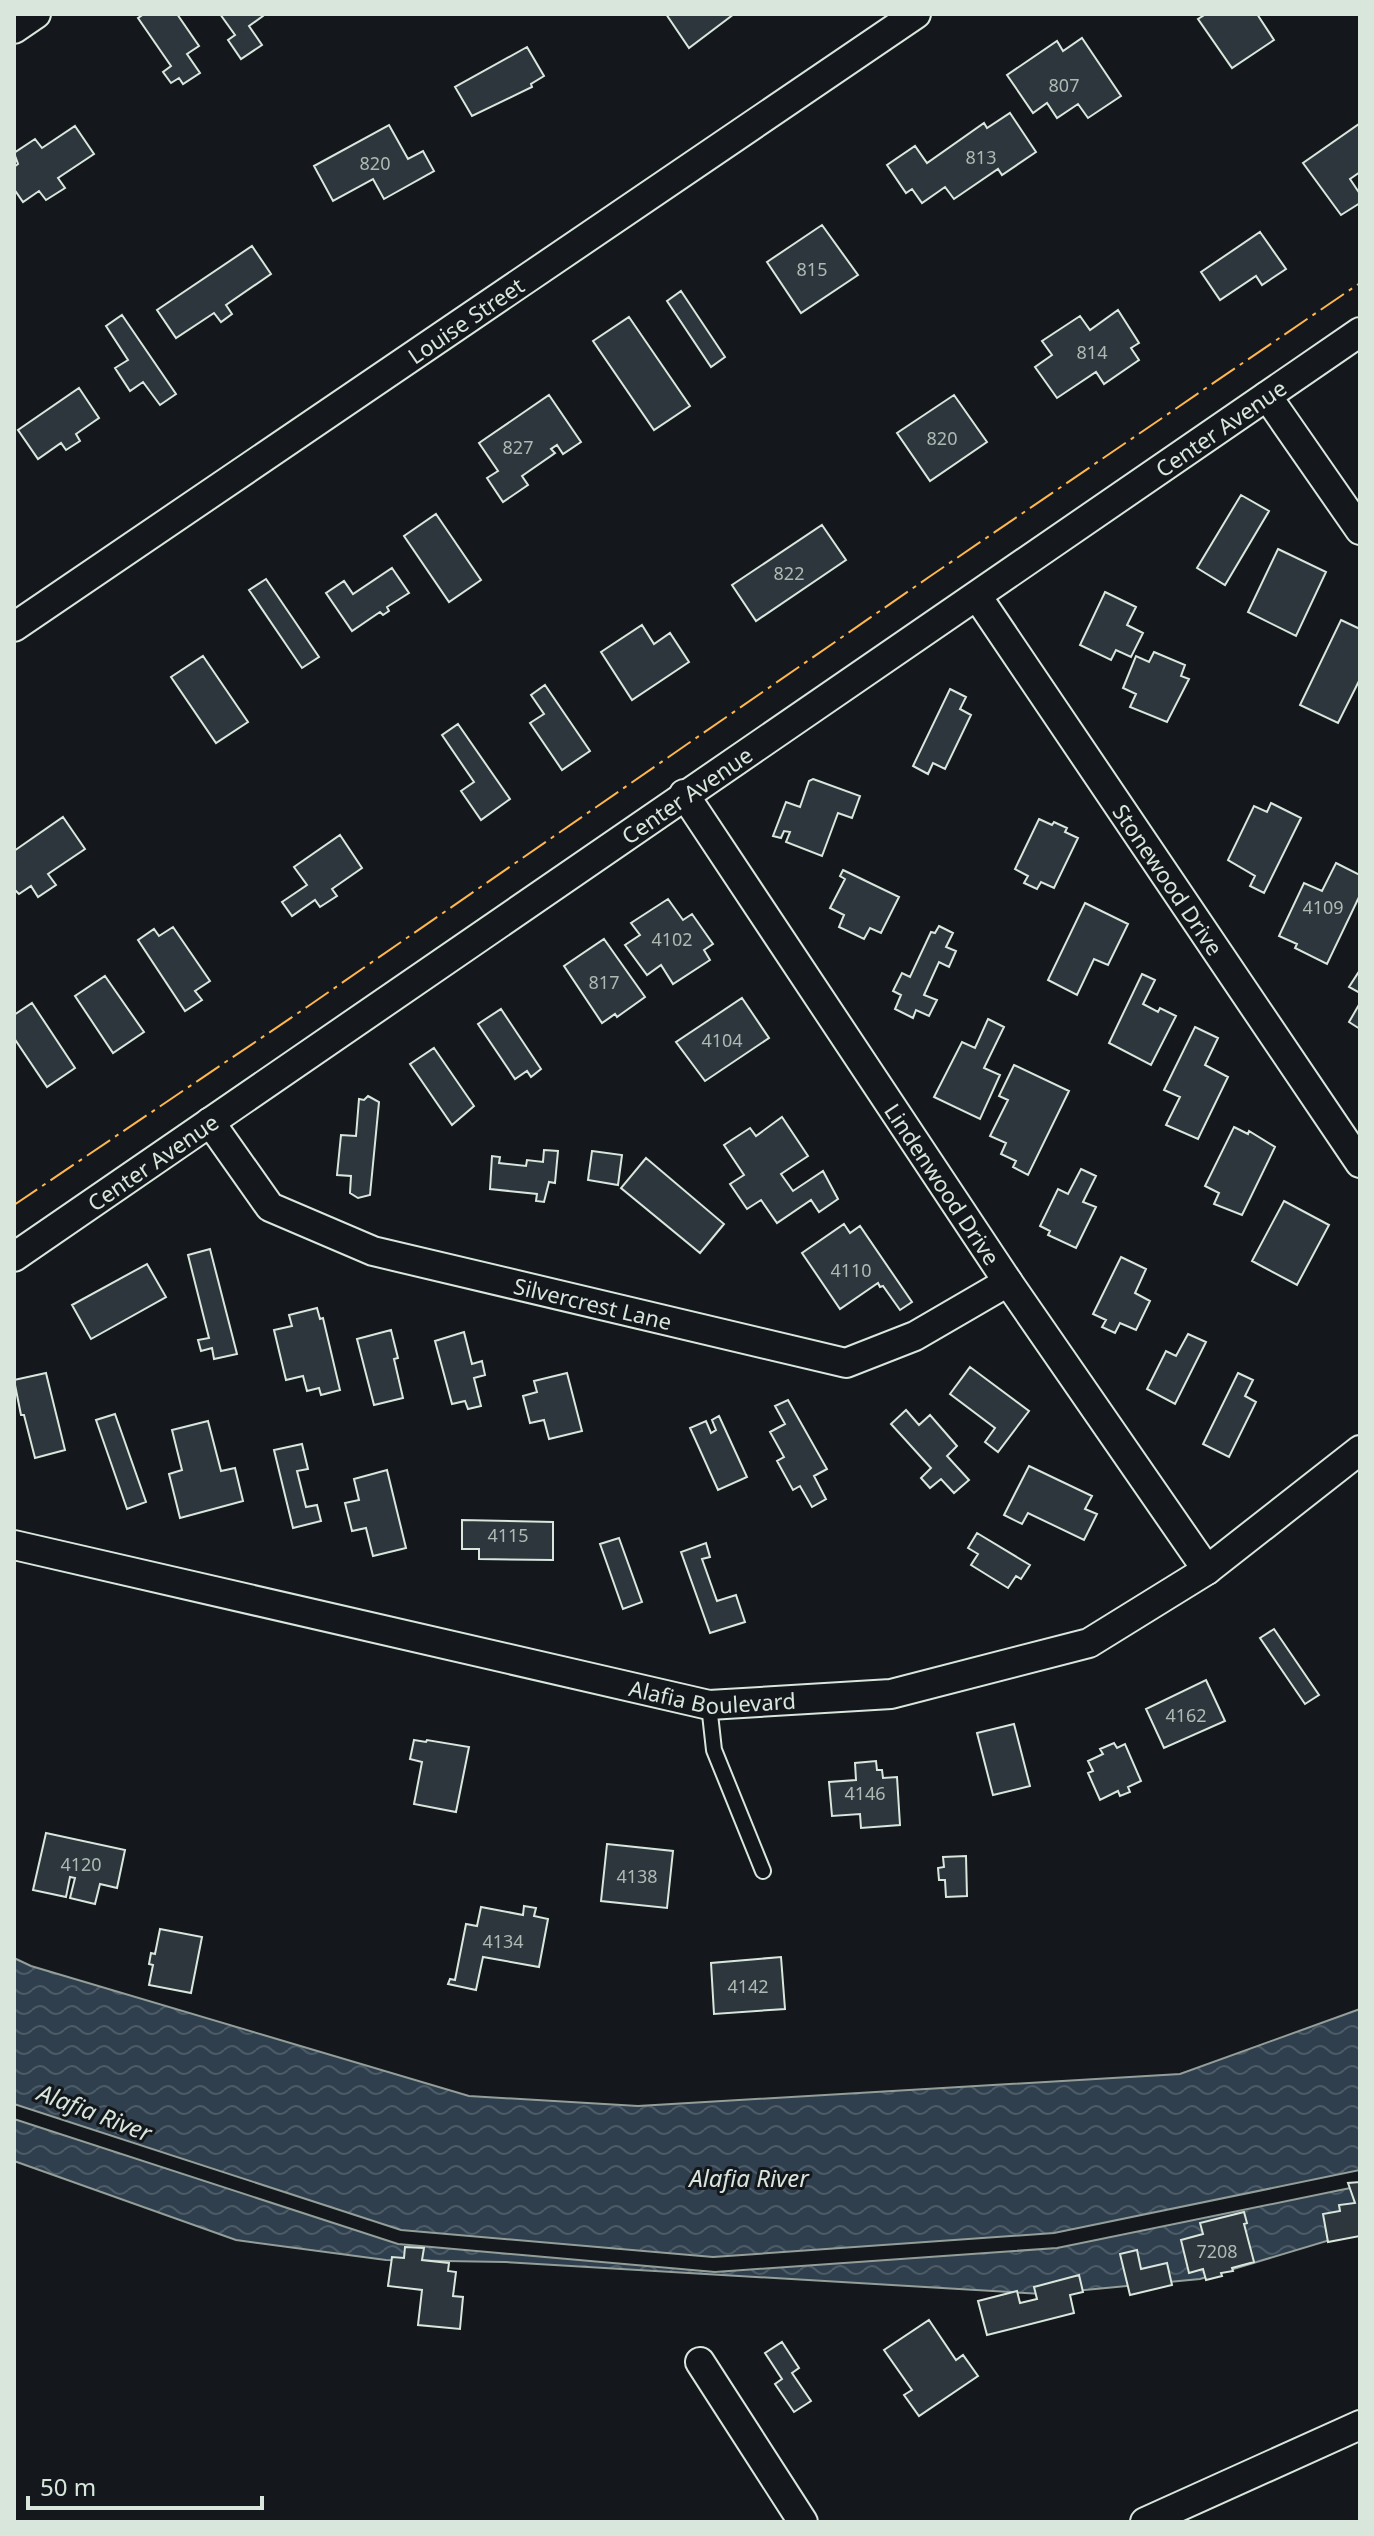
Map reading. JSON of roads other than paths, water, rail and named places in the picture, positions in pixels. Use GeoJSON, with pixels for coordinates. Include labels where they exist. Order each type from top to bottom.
{"type":"FeatureCollection","features":[{"type":"Feature","properties":{"kind":"street"},"geometry":{"type":"LineString","coordinates":[[14,29],[36,14]]}},
{"type":"Feature","properties":{"kind":"street","name":"Louise Street"},"geometry":{"type":"LineString","coordinates":[[14,627],[916,14]]}},
{"type":"Feature","properties":{"kind":"street","name":"Center Avenue"},"geometry":{"type":"LineString","coordinates":[[14,1257],[1360,332]]}},
{"type":"Feature","properties":{"kind":"street"},"geometry":{"type":"LineString","coordinates":[[1267,396],[1360,530]]}},
{"type":"Feature","properties":{"kind":"street","name":"Stonewood Drive"},"geometry":{"type":"LineString","coordinates":[[977,596],[1360,1163]]}},
{"type":"Feature","properties":{"kind":"street","name":"Lindenwood Drive"},"geometry":{"type":"LineString","coordinates":[[684,794],[1008,1282],[1207,1570]]}},
{"type":"Feature","properties":{"kind":"street","name":"Silvercrest Lane"},"geometry":{"type":"LineString","coordinates":[[210,1122],[270,1207],[373,1251],[846,1363],[915,1336],[1008,1282]]}},
{"type":"Feature","properties":{"kind":"street","name":"Alafia Boulevard"},"geometry":{"type":"LineString","coordinates":[[14,1545],[709,1705],[891,1694],[1089,1643],[1207,1570],[1360,1450]]}},
{"type":"Feature","properties":{"kind":"street"},"geometry":{"type":"LineString","coordinates":[[700,2362],[803,2522]]}},
{"type":"Feature","properties":{"kind":"street"},"geometry":{"type":"LineString","coordinates":[[1145,2522],[1360,2425]]}},
{"type":"Feature","properties":{"kind":"lane"},"geometry":{"type":"LineString","coordinates":[[709,1705],[714,1750],[763,1871]]}},
{"type":"Feature","properties":{"kind":"water","name":"Alafia River"},"geometry":{"type":"Polygon","coordinates":[[[14,1958],[31,1966],[469,2096],[638,2106],[1180,2074],[1360,2009],[1360,2170],[1054,2233],[713,2257],[401,2230],[14,2104],[14,1958]]]}},
{"type":"Feature","properties":{"kind":"water"},"geometry":{"type":"Polygon","coordinates":[[[14,2119],[398,2244],[715,2272],[1057,2248],[1360,2186],[1360,2231],[1200,2279],[1043,2294],[505,2262],[386,2260],[236,2240],[14,2161],[14,2119]]]}}]}
